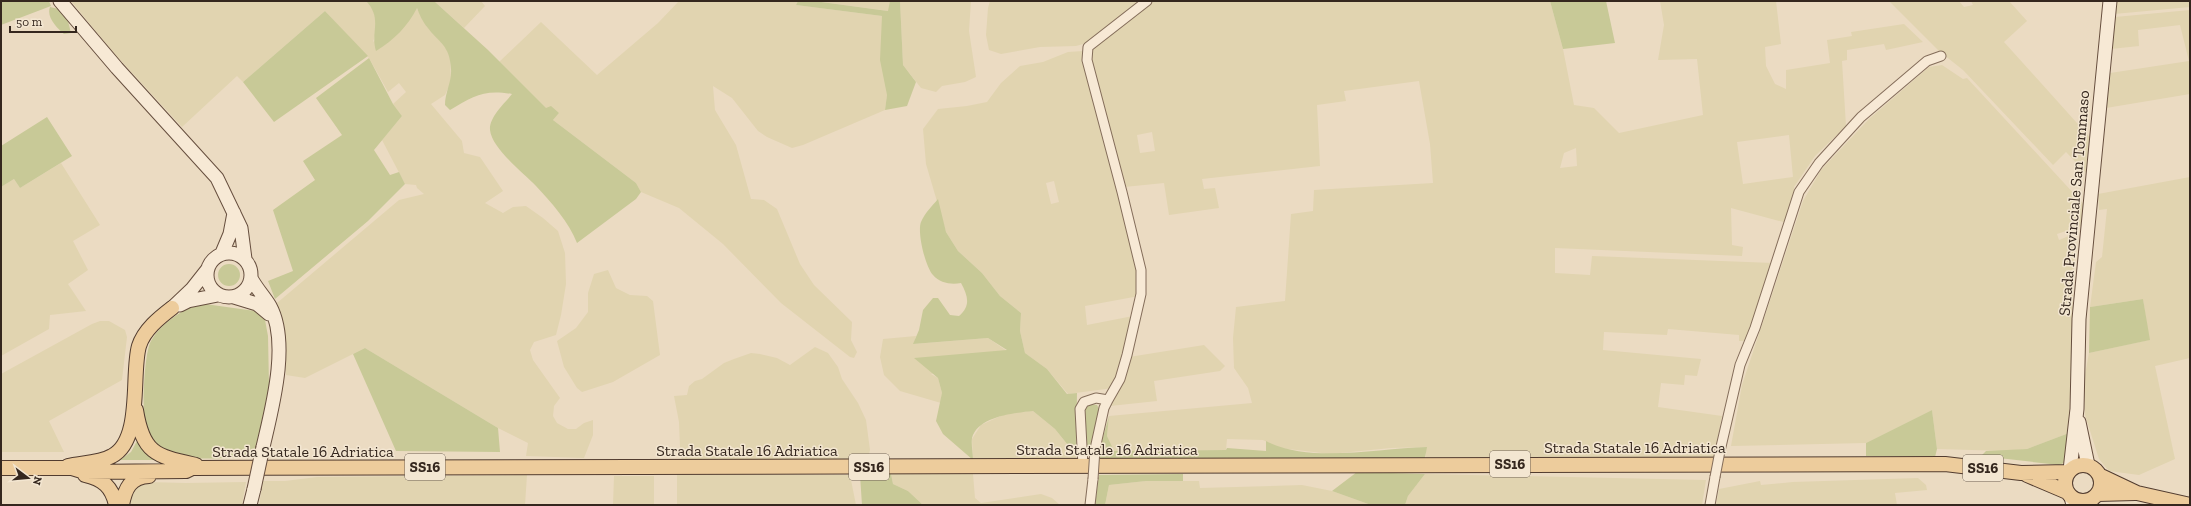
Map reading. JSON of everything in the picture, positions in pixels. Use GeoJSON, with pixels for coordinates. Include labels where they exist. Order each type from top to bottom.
{"type":"FeatureCollection","features":[{"type":"Feature","properties":{"kind":"main road"},"geometry":{"type":"LineString","coordinates":[[56,468],[102,459],[116,454],[128,433],[135,402],[139,346],[146,332],[172,308]]}},
{"type":"Feature","properties":{"kind":"main road"},"geometry":{"type":"LineString","coordinates":[[135,402],[140,431],[152,450],[171,460],[214,468]]}},
{"type":"Feature","properties":{"kind":"main road","name":"Strada Statale 16 Adriatica"},"geometry":{"type":"LineString","coordinates":[[1,468],[72,468],[85,472],[186,471],[192,468],[1945,464],[2021,473],[2069,471]]}},
{"type":"Feature","properties":{"kind":"main road","name":"SS16"},"geometry":{"type":"LineString","coordinates":[[2069,471],[2077,465],[2088,466],[2096,470],[2099,475],[2137,493],[2190,505]]}},
{"type":"Feature","properties":{"kind":"main road"},"geometry":{"type":"LineString","coordinates":[[56,468],[94,477],[105,483],[114,494],[116,505]]}},
{"type":"Feature","properties":{"kind":"main road"},"geometry":{"type":"LineString","coordinates":[[122,505],[125,489],[137,478],[188,474],[214,468]]}},
{"type":"Feature","properties":{"kind":"main road"},"geometry":{"type":"LineString","coordinates":[[2069,471],[2065,482],[2070,498]]}},
{"type":"Feature","properties":{"kind":"main road","name":"Strada Statale 16 Adriatica"},"geometry":{"type":"LineString","coordinates":[[2021,473],[2070,498]]}},
{"type":"Feature","properties":{"kind":"main road"},"geometry":{"type":"LineString","coordinates":[[2093,499],[2100,485],[2099,475]]}},
{"type":"Feature","properties":{"kind":"main road","name":"SS16"},"geometry":{"type":"LineString","coordinates":[[2070,498],[2084,501],[2137,493]]}},
{"type":"Feature","properties":{"kind":"street"},"geometry":{"type":"LineString","coordinates":[[60,1],[117,68],[209,167],[217,178],[241,228],[245,259],[249,265],[251,278],[270,306],[276,324],[279,352],[277,381],[250,505]]}},
{"type":"Feature","properties":{"kind":"street"},"geometry":{"type":"LineString","coordinates":[[1090,505],[1095,449],[1104,408],[1120,379],[1127,355],[1140,294],[1141,270],[1126,206],[1087,60],[1088,47],[1147,1]]}},
{"type":"Feature","properties":{"kind":"street","name":"Strada Provinciale San Tommaso"},"geometry":{"type":"LineString","coordinates":[[2069,471],[2077,409],[2079,319],[2110,1]]}},
{"type":"Feature","properties":{"kind":"street"},"geometry":{"type":"LineString","coordinates":[[1710,505],[1720,450],[1740,365],[1755,328],[1799,192],[1819,163],[1861,117],[1927,61],[1941,56]]}},
{"type":"Feature","properties":{"kind":"street"},"geometry":{"type":"LineString","coordinates":[[172,308],[207,270],[212,260],[222,253],[230,234],[234,213]]}},
{"type":"Feature","properties":{"kind":"street"},"geometry":{"type":"LineString","coordinates":[[222,253],[234,253],[245,259]]}},
{"type":"Feature","properties":{"kind":"street"},"geometry":{"type":"LineString","coordinates":[[207,270],[208,284],[218,295]]}},
{"type":"Feature","properties":{"kind":"street"},"geometry":{"type":"LineString","coordinates":[[234,297],[245,290],[251,278]]}},
{"type":"Feature","properties":{"kind":"street"},"geometry":{"type":"LineString","coordinates":[[172,308],[188,301],[218,295],[234,297],[257,304],[276,324]]}},
{"type":"Feature","properties":{"kind":"street"},"geometry":{"type":"LineString","coordinates":[[1079,467],[1080,409],[1084,402],[1096,398],[1108,400]]}},
{"type":"Feature","properties":{"kind":"street","name":"Strada Provinciale San Tommaso"},"geometry":{"type":"LineString","coordinates":[[2077,409],[2088,466]]}},
{"type":"Feature","properties":{"kind":"shaded area"},"geometry":{"type":"Polygon","coordinates":[[[71,1],[366,1],[372,8],[376,17],[376,32],[373,42],[416,7],[427,27],[447,49],[450,57],[451,82],[445,95],[431,104],[462,141],[464,153],[480,157],[503,191],[485,203],[503,213],[513,207],[526,206],[558,231],[565,253],[566,284],[561,315],[556,335],[534,342],[530,350],[533,360],[560,398],[554,406],[553,416],[557,423],[568,429],[576,429],[584,423],[593,420],[593,435],[584,458],[526,456],[528,443],[498,428],[365,348],[305,378],[286,375],[284,333],[277,303],[399,200],[424,194],[417,188],[416,185],[405,184],[382,140],[402,116],[393,104],[406,92],[399,83],[388,92],[369,58],[325,11],[243,82],[237,76],[182,127],[112,51],[71,1]]]}},
{"type":"Feature","properties":{"kind":"shaded area"},"geometry":{"type":"Polygon","coordinates":[[[434,1],[481,1],[485,6],[464,28],[434,1]]]}},
{"type":"Feature","properties":{"kind":"shaded area"},"geometry":{"type":"Polygon","coordinates":[[[679,1],[798,1],[796,5],[882,16],[887,95],[885,110],[803,145],[792,148],[767,137],[758,131],[732,98],[713,86],[715,110],[736,145],[751,199],[764,200],[777,209],[800,264],[814,285],[852,322],[851,340],[857,352],[854,358],[850,357],[781,303],[723,244],[679,208],[641,192],[636,183],[553,120],[559,113],[546,109],[499,62],[541,22],[597,75],[658,23],[679,1]]]}},
{"type":"Feature","properties":{"kind":"shaded area"},"geometry":{"type":"Polygon","coordinates":[[[814,1],[890,1],[889,11],[814,1]]]}},
{"type":"Feature","properties":{"kind":"shaded area"},"geometry":{"type":"Polygon","coordinates":[[[900,1],[971,1],[969,31],[976,77],[965,82],[942,86],[936,92],[921,88],[903,65],[900,1]]]}},
{"type":"Feature","properties":{"kind":"shaded area"},"geometry":{"type":"Polygon","coordinates":[[[990,1],[1142,1],[1090,42],[1076,46],[1040,47],[1001,54],[989,50],[986,35],[990,1]]]}},
{"type":"Feature","properties":{"kind":"shaded area"},"geometry":{"type":"Polygon","coordinates":[[[1149,1],[1550,1],[1563,49],[1574,105],[1594,108],[1619,133],[1703,115],[1697,59],[1658,60],[1664,25],[1660,1],[1776,1],[1781,44],[1765,47],[1766,66],[1775,84],[1786,89],[1786,70],[1830,63],[1827,40],[1852,36],[1851,32],[1904,24],[1923,42],[1886,50],[1884,44],[1847,50],[1847,60],[1842,61],[1846,126],[1815,156],[1794,187],[1795,198],[1787,223],[1731,208],[1732,245],[1743,247],[1742,256],[1555,248],[1555,273],[1590,275],[1592,256],[1773,263],[1748,341],[1739,341],[1739,335],[1668,329],[1667,335],[1604,332],[1603,350],[1701,359],[1697,376],[1685,375],[1684,385],[1661,383],[1658,407],[1722,416],[1714,457],[1426,458],[1426,447],[1391,448],[1330,454],[1280,448],[1263,440],[1227,439],[1226,450],[1113,451],[1107,436],[1109,416],[1252,403],[1248,388],[1234,368],[1233,338],[1236,307],[1285,301],[1291,214],[1313,211],[1314,190],[1433,183],[1430,144],[1419,81],[1344,91],[1346,101],[1317,105],[1320,166],[1202,179],[1204,189],[1215,188],[1219,208],[1169,215],[1164,183],[1124,187],[1089,57],[1094,47],[1149,1]],[[1152,132],[1137,135],[1140,153],[1155,151],[1152,132]],[[1789,135],[1737,142],[1743,184],[1793,177],[1789,135]],[[1576,148],[1564,153],[1560,168],[1577,166],[1576,148]]]}},
{"type":"Feature","properties":{"kind":"shaded area"},"geometry":{"type":"Polygon","coordinates":[[[1889,1],[1959,1],[1964,7],[1973,5],[1971,1],[2009,1],[2027,21],[2004,42],[2094,142],[2091,178],[2066,152],[2053,165],[1963,70],[1939,51],[1889,1]]]}},
{"type":"Feature","properties":{"kind":"shaded area"},"geometry":{"type":"Polygon","coordinates":[[[2115,1],[2190,1],[2190,7],[2114,14],[2115,1]]]}},
{"type":"Feature","properties":{"kind":"shaded area"},"geometry":{"type":"Polygon","coordinates":[[[2190,10],[2190,94],[2106,108],[2110,73],[2189,61],[2180,25],[2138,30],[2139,46],[2111,49],[2115,17],[2190,10]]]}},
{"type":"Feature","properties":{"kind":"shaded area"},"geometry":{"type":"Polygon","coordinates":[[[1083,51],[1136,253],[1139,296],[1085,306],[1087,325],[1133,316],[1124,355],[1113,388],[1068,394],[1047,369],[1025,353],[1020,331],[1021,313],[1000,296],[982,273],[958,251],[946,232],[926,164],[923,129],[938,109],[987,102],[1001,83],[1020,66],[1043,62],[1068,52],[1083,51]],[[1054,181],[1046,183],[1051,204],[1059,202],[1054,181]]]}},
{"type":"Feature","properties":{"kind":"shaded area"},"geometry":{"type":"Polygon","coordinates":[[[1942,65],[1963,79],[1967,78],[2088,209],[2087,224],[2057,234],[2059,240],[2069,236],[2074,254],[2069,433],[2027,449],[2007,451],[1937,449],[1932,410],[1866,443],[1731,446],[1742,385],[1803,201],[1821,170],[1869,119],[1929,67],[1942,65]]]}},
{"type":"Feature","properties":{"kind":"shaded area"},"geometry":{"type":"Polygon","coordinates":[[[61,163],[100,225],[73,241],[88,270],[68,284],[86,311],[50,315],[49,329],[1,356],[1,187],[14,179],[20,188],[61,163]]]}},
{"type":"Feature","properties":{"kind":"shaded area"},"geometry":{"type":"Polygon","coordinates":[[[2190,177],[2190,358],[2155,366],[2175,459],[2139,475],[2109,471],[2099,459],[2085,415],[2084,380],[2089,353],[2149,340],[2143,299],[2090,307],[2096,262],[2102,257],[2107,209],[2099,210],[2098,194],[2190,177]]]}},
{"type":"Feature","properties":{"kind":"shaded area"},"geometry":{"type":"Polygon","coordinates":[[[608,270],[616,288],[630,295],[647,296],[653,301],[660,355],[613,382],[582,392],[577,388],[564,367],[557,341],[576,328],[588,312],[588,293],[594,274],[608,270]]]}},
{"type":"Feature","properties":{"kind":"shaded area"},"geometry":{"type":"Polygon","coordinates":[[[100,321],[109,321],[125,330],[127,337],[122,380],[49,421],[64,452],[1,452],[1,374],[100,321]]]}},
{"type":"Feature","properties":{"kind":"shaded area"},"geometry":{"type":"Polygon","coordinates":[[[916,336],[914,344],[988,338],[1007,351],[931,374],[938,378],[942,393],[941,403],[900,391],[884,375],[880,357],[883,339],[916,336]]]}},
{"type":"Feature","properties":{"kind":"shaded area"},"geometry":{"type":"Polygon","coordinates":[[[1204,345],[1225,366],[1220,371],[1154,381],[1157,401],[1110,406],[1129,357],[1204,345]]]}},
{"type":"Feature","properties":{"kind":"shaded area"},"geometry":{"type":"Polygon","coordinates":[[[815,347],[828,353],[838,367],[842,379],[858,403],[866,420],[870,450],[867,462],[682,461],[679,422],[674,396],[687,395],[689,386],[695,381],[702,379],[724,363],[751,353],[777,358],[790,365],[815,347]]]}},
{"type":"Feature","properties":{"kind":"shaded area"},"geometry":{"type":"Polygon","coordinates":[[[1033,411],[1055,429],[1076,455],[1076,459],[973,460],[972,439],[981,425],[1007,413],[1033,411]]]}},
{"type":"Feature","properties":{"kind":"shaded area"},"geometry":{"type":"Polygon","coordinates":[[[677,474],[850,475],[856,505],[677,505],[677,474]]]}},
{"type":"Feature","properties":{"kind":"shaded area"},"geometry":{"type":"Polygon","coordinates":[[[891,474],[973,474],[975,498],[981,503],[1041,494],[1052,498],[1060,505],[923,505],[908,491],[893,484],[891,474]]]}},
{"type":"Feature","properties":{"kind":"shaded area"},"geometry":{"type":"Polygon","coordinates":[[[1425,474],[1706,480],[1702,505],[1405,505],[1408,496],[1425,474]]]}},
{"type":"Feature","properties":{"kind":"shaded area"},"geometry":{"type":"Polygon","coordinates":[[[527,475],[525,505],[259,505],[263,481],[285,481],[317,477],[527,475]]]}},
{"type":"Feature","properties":{"kind":"shaded area"},"geometry":{"type":"Polygon","coordinates":[[[614,476],[654,476],[654,505],[613,505],[614,476]]]}},
{"type":"Feature","properties":{"kind":"shaded area"},"geometry":{"type":"Polygon","coordinates":[[[1918,478],[1926,485],[1927,490],[1895,493],[1897,505],[1716,505],[1719,489],[1760,481],[1761,485],[1793,482],[1918,478]]]}},
{"type":"Feature","properties":{"kind":"shaded area"},"geometry":{"type":"Polygon","coordinates":[[[1146,481],[1199,481],[1200,488],[1302,485],[1332,491],[1371,505],[1105,505],[1109,485],[1146,481]]]}},
{"type":"Feature","properties":{"kind":"shaded area"},"geometry":{"type":"Polygon","coordinates":[[[147,482],[246,482],[242,505],[127,505],[136,485],[147,482]]]}},
{"type":"Feature","properties":{"kind":"green space"},"geometry":{"type":"Polygon","coordinates":[[[1,1],[49,1],[51,6],[1,25],[1,1]]]}},
{"type":"Feature","properties":{"kind":"green space"},"geometry":{"type":"Polygon","coordinates":[[[366,1],[434,1],[488,50],[546,108],[551,106],[559,113],[553,120],[636,183],[641,192],[636,199],[577,243],[569,227],[553,206],[536,186],[502,153],[492,137],[490,125],[492,120],[498,110],[512,94],[494,92],[486,93],[472,97],[450,110],[445,105],[451,74],[449,55],[443,45],[421,18],[417,8],[400,32],[376,51],[374,38],[374,14],[366,1]]]}},
{"type":"Feature","properties":{"kind":"green space"},"geometry":{"type":"Polygon","coordinates":[[[798,1],[814,1],[888,11],[890,1],[900,1],[903,65],[916,82],[907,106],[885,110],[887,95],[880,60],[882,16],[796,5],[798,1]]]}},
{"type":"Feature","properties":{"kind":"green space"},"geometry":{"type":"Polygon","coordinates":[[[1550,1],[1606,1],[1615,43],[1563,49],[1550,1]]]}},
{"type":"Feature","properties":{"kind":"green space"},"geometry":{"type":"Polygon","coordinates":[[[50,7],[59,9],[68,21],[71,33],[64,34],[55,25],[50,15],[50,7]]]}},
{"type":"Feature","properties":{"kind":"green space"},"geometry":{"type":"Polygon","coordinates":[[[325,11],[368,56],[274,122],[243,82],[325,11]]]}},
{"type":"Feature","properties":{"kind":"green space"},"geometry":{"type":"Polygon","coordinates":[[[369,58],[393,104],[402,116],[374,150],[390,175],[399,172],[405,184],[368,221],[275,299],[268,281],[293,271],[273,210],[315,180],[303,161],[342,135],[316,98],[369,58]]]}},
{"type":"Feature","properties":{"kind":"green space"},"geometry":{"type":"Polygon","coordinates":[[[47,117],[72,156],[20,188],[14,179],[1,187],[1,146],[47,117]]]}},
{"type":"Feature","properties":{"kind":"green space"},"geometry":{"type":"Polygon","coordinates":[[[938,199],[946,232],[958,251],[982,273],[1000,296],[1021,313],[1020,331],[1025,353],[1047,369],[1067,394],[1077,393],[1076,455],[1055,429],[1033,411],[998,417],[989,420],[982,425],[972,438],[973,460],[943,434],[936,421],[942,393],[938,378],[914,358],[1007,350],[988,338],[913,344],[919,330],[923,310],[933,298],[938,298],[950,315],[959,316],[967,305],[967,297],[961,283],[946,283],[936,278],[930,271],[925,257],[920,233],[921,222],[938,199]]]}},
{"type":"Feature","properties":{"kind":"green space"},"geometry":{"type":"Polygon","coordinates":[[[229,264],[237,267],[240,275],[237,283],[229,286],[221,283],[218,275],[221,267],[229,264]]]}},
{"type":"Feature","properties":{"kind":"green space"},"geometry":{"type":"Polygon","coordinates":[[[2143,299],[2150,340],[2089,353],[2090,307],[2143,299]]]}},
{"type":"Feature","properties":{"kind":"green space"},"geometry":{"type":"Polygon","coordinates":[[[198,303],[255,311],[265,320],[268,336],[269,385],[255,456],[220,458],[183,457],[172,454],[159,447],[146,428],[144,417],[144,382],[147,357],[151,341],[166,323],[178,314],[198,303]]]}},
{"type":"Feature","properties":{"kind":"green space"},"geometry":{"type":"Polygon","coordinates":[[[365,348],[498,428],[500,452],[396,451],[353,354],[365,348]]]}},
{"type":"Feature","properties":{"kind":"green space"},"geometry":{"type":"Polygon","coordinates":[[[1086,405],[1097,405],[1099,409],[1090,449],[1085,445],[1081,416],[1086,405]]]}},
{"type":"Feature","properties":{"kind":"green space"},"geometry":{"type":"Polygon","coordinates":[[[1932,410],[1937,449],[1935,457],[1866,456],[1866,443],[1932,410]]]}},
{"type":"Feature","properties":{"kind":"green space"},"geometry":{"type":"Polygon","coordinates":[[[1109,416],[1107,436],[1114,451],[1226,450],[1227,448],[1266,451],[1266,441],[1284,448],[1303,452],[1324,453],[1366,452],[1427,447],[1425,458],[1100,460],[1100,448],[1109,416]]]}},
{"type":"Feature","properties":{"kind":"green space"},"geometry":{"type":"Polygon","coordinates":[[[2069,433],[2066,462],[2059,465],[1981,456],[1986,451],[2027,449],[2069,433]]]}},
{"type":"Feature","properties":{"kind":"green space"},"geometry":{"type":"Polygon","coordinates":[[[138,439],[160,460],[120,460],[131,452],[138,439]]]}},
{"type":"Feature","properties":{"kind":"green space"},"geometry":{"type":"Polygon","coordinates":[[[1357,472],[1425,474],[1408,496],[1405,505],[1371,505],[1332,491],[1357,472]]]}},
{"type":"Feature","properties":{"kind":"green space"},"geometry":{"type":"Polygon","coordinates":[[[891,474],[893,484],[908,491],[923,505],[862,505],[860,475],[891,474]]]}},
{"type":"Feature","properties":{"kind":"green space"},"geometry":{"type":"Polygon","coordinates":[[[1183,474],[1183,481],[1146,481],[1109,485],[1105,505],[1095,505],[1099,475],[1183,474]]]}}]}
